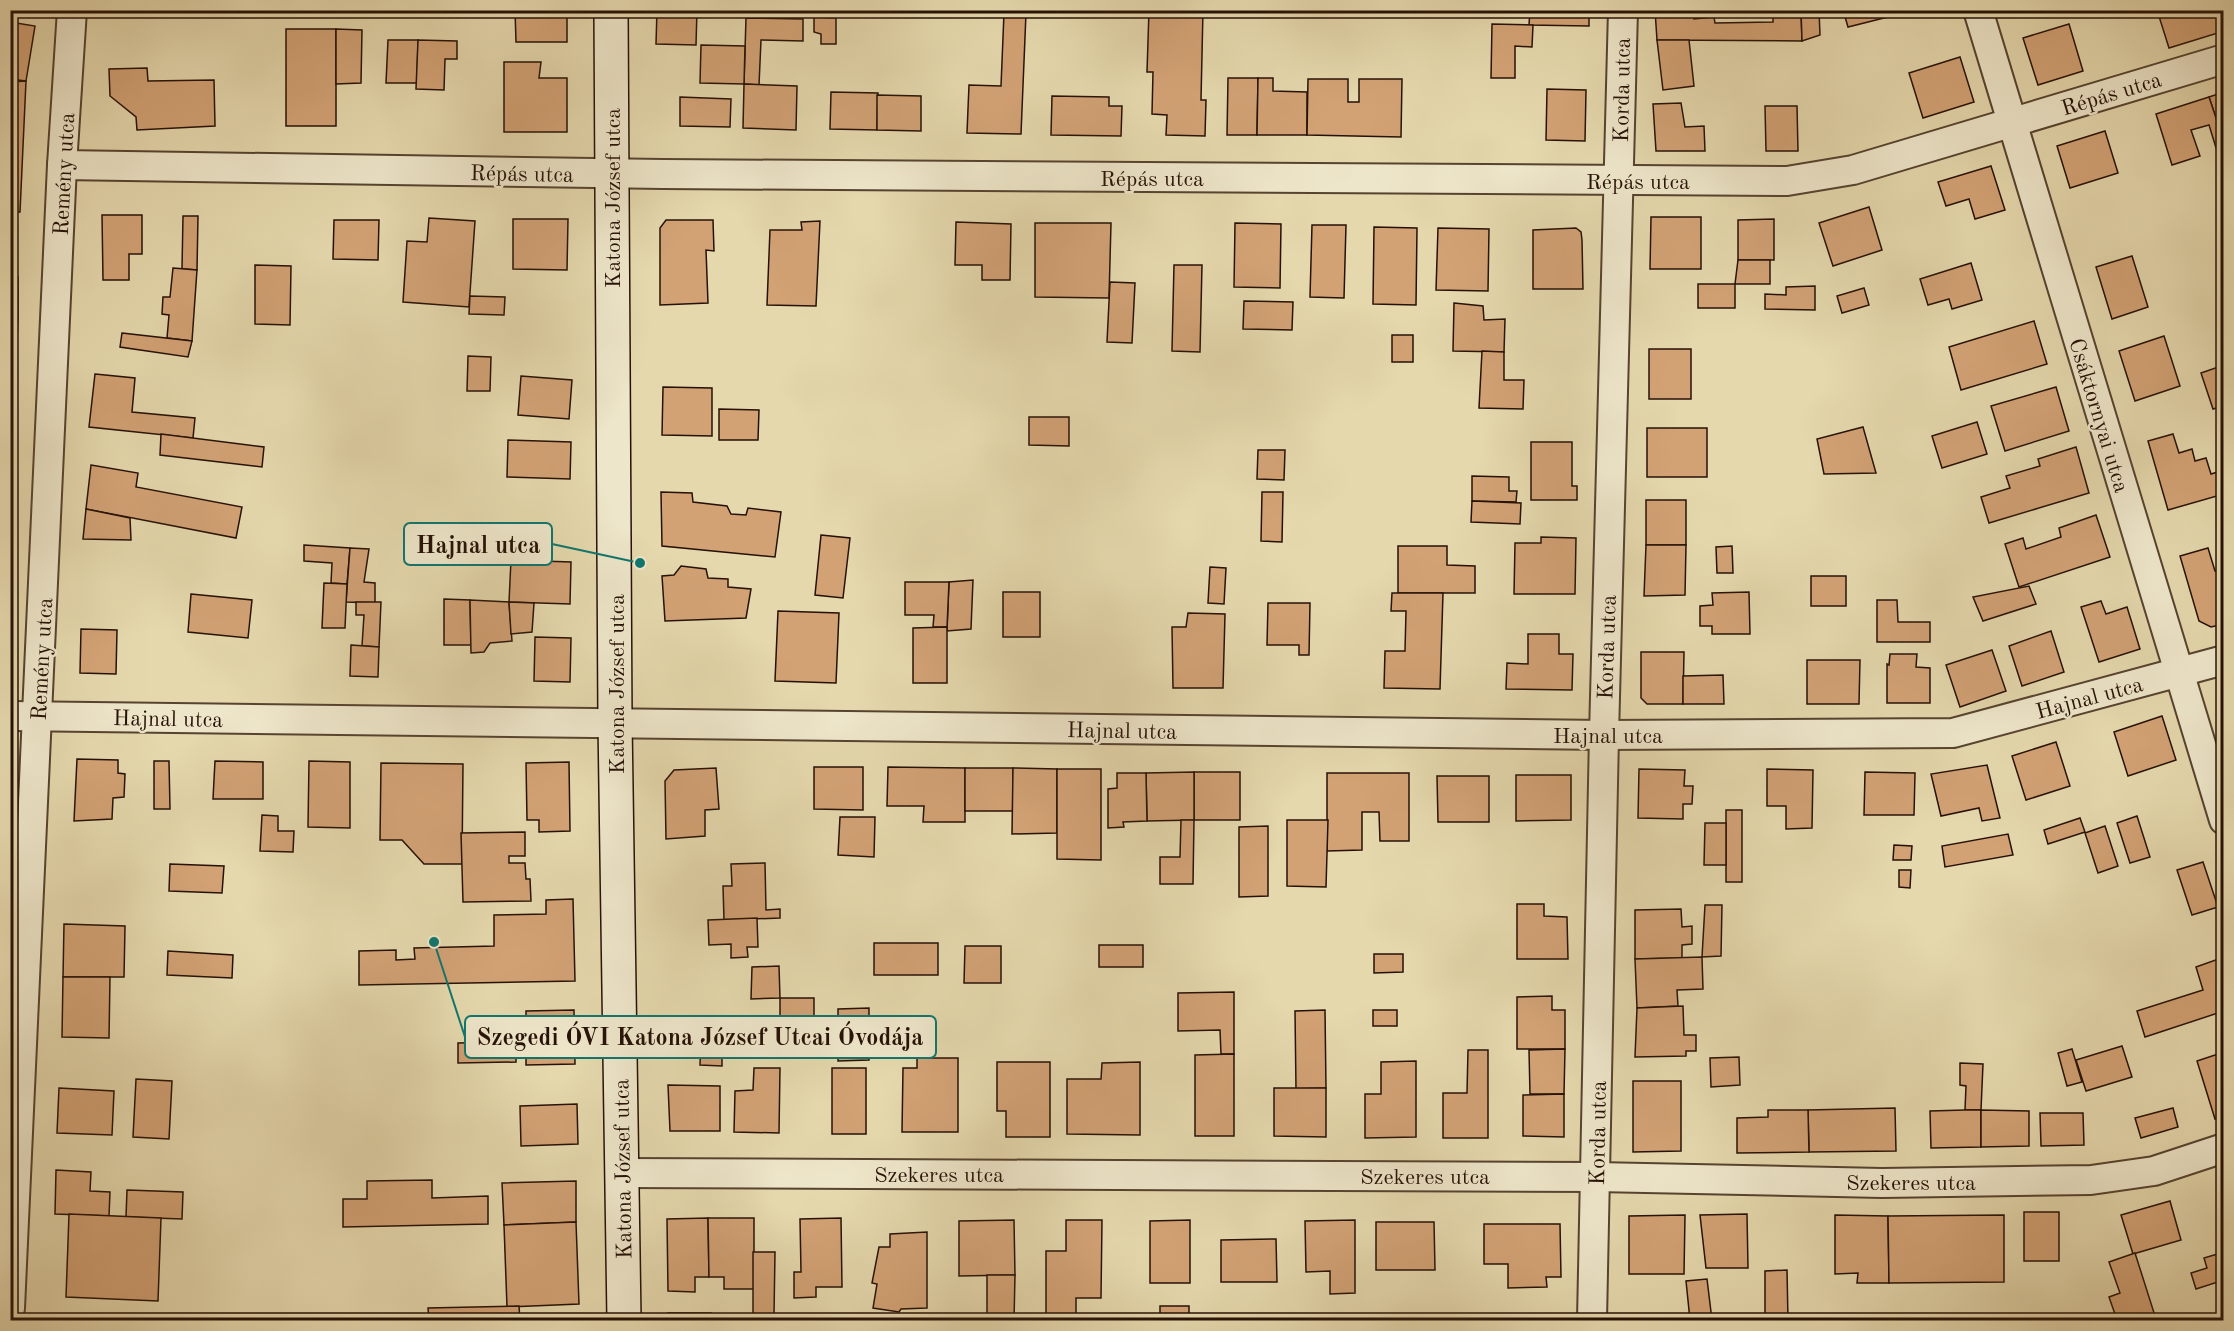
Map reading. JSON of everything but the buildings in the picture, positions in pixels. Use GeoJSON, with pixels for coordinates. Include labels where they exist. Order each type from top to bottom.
{"type":"FeatureCollection","features":[{"type":"Feature","properties":{"kind":"street","name":"Remény utca"},"geometry":{"type":"LineString","coordinates":[[10,1308],[24,716],[72,10]]}},
{"type":"Feature","properties":{"kind":"street","name":"Katona József utca"},"geometry":{"type":"LineString","coordinates":[[611,10],[615,722],[624,1320]]}},
{"type":"Feature","properties":{"kind":"street","name":"Korda utca"},"geometry":{"type":"LineString","coordinates":[[1592,1320],[1604,735],[1623,10]]}},
{"type":"Feature","properties":{"kind":"street","name":"Csáktornyai utca"},"geometry":{"type":"LineString","coordinates":[[1978,10],[2223,820]]}},
{"type":"Feature","properties":{"kind":"street","name":"Répás utca"},"geometry":{"type":"LineString","coordinates":[[62,165],[613,174],[1786,181],[1853,170],[2223,59]]}},
{"type":"Feature","properties":{"kind":"street","name":"Hajnal utca"},"geometry":{"type":"LineString","coordinates":[[24,716],[1604,735],[1953,733],[2223,660]]}},
{"type":"Feature","properties":{"kind":"street","name":"Szekeres utca"},"geometry":{"type":"LineString","coordinates":[[622,1173],[1596,1177],[1882,1183],[2091,1180],[2154,1171],[2223,1148]]}},
{"type":"Feature","properties":{"kind":"place","name":"Hajnal utca"},"geometry":{"type":"Point","coordinates":[640,563]}},
{"type":"Feature","properties":{"kind":"place","name":"Szegedi ÓVI Katona József Utcai Óvodája"},"geometry":{"type":"Point","coordinates":[434,942]}}]}
